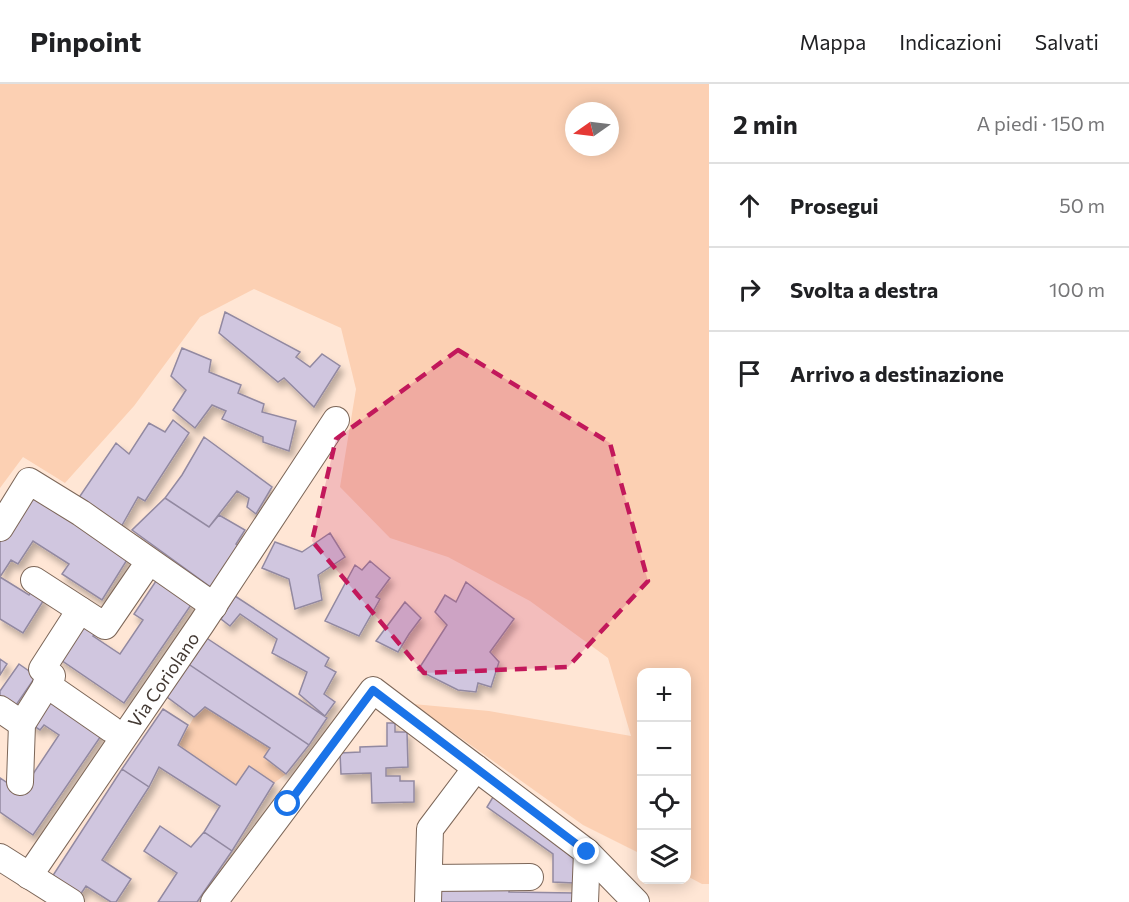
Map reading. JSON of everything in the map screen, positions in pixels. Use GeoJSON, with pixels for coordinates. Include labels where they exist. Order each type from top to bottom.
{"type":"FeatureCollection","features":[{"type":"Feature","properties":{"kind":"street","name":"Via Coriolano"},"geometry":{"type":"LineString","coordinates":[[29,876],[214,606],[336,420]]}},
{"type":"Feature","properties":{"kind":"street"},"geometry":{"type":"LineString","coordinates":[[0,528],[30,482],[81,513],[214,606]]}},
{"type":"Feature","properties":{"kind":"street"},"geometry":{"type":"LineString","coordinates":[[34,580],[105,626],[142,572]]}},
{"type":"Feature","properties":{"kind":"street"},"geometry":{"type":"LineString","coordinates":[[20,782],[22,724],[52,675],[42,669],[80,610]]}},
{"type":"Feature","properties":{"kind":"street"},"geometry":{"type":"LineString","coordinates":[[46,684],[111,729]]}},
{"type":"Feature","properties":{"kind":"street"},"geometry":{"type":"LineString","coordinates":[[214,902],[373,690],[587,852],[636,902]]}},
{"type":"Feature","properties":{"kind":"street"},"geometry":{"type":"LineString","coordinates":[[0,709],[22,724]]}},
{"type":"Feature","properties":{"kind":"street"},"geometry":{"type":"LineString","coordinates":[[476,768],[430,829],[429,890],[530,877]]}},
{"type":"Feature","properties":{"kind":"street"},"geometry":{"type":"LineString","coordinates":[[585,902],[587,852]]}},
{"type":"Feature","properties":{"kind":"street"},"geometry":{"type":"LineString","coordinates":[[0,857],[71,902]]}},
{"type":"Feature","properties":{"kind":"highlighted area"},"geometry":{"type":"Polygon","coordinates":[[[458,350],[610,443],[648,581],[568,667],[424,673],[312,541],[336,439],[458,350]]]}},
{"type":"Feature","properties":{"kind":"shaded area"},"geometry":{"type":"Polygon","coordinates":[[[0,84],[709,84],[709,884],[702,884],[691,878],[691,668],[637,668],[637,852],[583,825],[413,704],[489,711],[631,736],[608,658],[530,601],[448,557],[390,538],[340,487],[356,389],[341,328],[254,289],[200,317],[134,406],[65,483],[23,457],[0,488],[0,84]]]}},
{"type":"Feature","properties":{"kind":"shaded area"},"geometry":{"type":"Polygon","coordinates":[[[205,707],[270,748],[264,758],[286,774],[274,783],[249,766],[236,785],[178,745],[194,717],[205,707]]]}},
{"type":"Feature","properties":{"kind":"building"},"geometry":{"type":"Polygon","coordinates":[[[225,312],[300,352],[296,357],[310,367],[322,354],[340,366],[314,407],[284,378],[278,382],[219,333],[225,312]]]}},
{"type":"Feature","properties":{"kind":"building"},"geometry":{"type":"Polygon","coordinates":[[[182,348],[211,360],[209,372],[241,385],[238,393],[264,404],[262,412],[296,421],[289,451],[263,442],[263,437],[222,419],[226,411],[212,405],[195,428],[173,410],[186,390],[171,376],[182,348]]]}},
{"type":"Feature","properties":{"kind":"building"},"geometry":{"type":"Polygon","coordinates":[[[173,420],[189,433],[145,501],[138,497],[121,527],[78,499],[116,443],[129,454],[149,423],[165,432],[173,420]]]}},
{"type":"Feature","properties":{"kind":"building"},"geometry":{"type":"Polygon","coordinates":[[[204,437],[272,487],[256,514],[247,507],[249,498],[237,491],[209,527],[165,498],[182,475],[204,437]]]}},
{"type":"Feature","properties":{"kind":"building"},"geometry":{"type":"Polygon","coordinates":[[[28,491],[130,555],[102,600],[62,574],[69,564],[33,541],[18,564],[11,560],[0,577],[0,536],[28,491]]]}},
{"type":"Feature","properties":{"kind":"building"},"geometry":{"type":"Polygon","coordinates":[[[165,498],[209,527],[219,515],[245,530],[236,544],[240,547],[212,588],[132,530],[165,498]]]}},
{"type":"Feature","properties":{"kind":"building"},"geometry":{"type":"Polygon","coordinates":[[[330,533],[345,557],[318,575],[322,600],[295,609],[289,579],[262,568],[275,542],[302,552],[330,533]]]}},
{"type":"Feature","properties":{"kind":"building"},"geometry":{"type":"Polygon","coordinates":[[[370,561],[390,578],[376,597],[380,599],[359,636],[325,621],[355,565],[362,570],[370,561]]]}},
{"type":"Feature","properties":{"kind":"building"},"geometry":{"type":"Polygon","coordinates":[[[0,577],[29,595],[32,590],[45,598],[23,633],[0,619],[0,577]]]}},
{"type":"Feature","properties":{"kind":"building"},"geometry":{"type":"Polygon","coordinates":[[[158,578],[193,602],[124,703],[58,658],[82,622],[96,632],[93,636],[120,654],[143,620],[134,614],[158,578]]]}},
{"type":"Feature","properties":{"kind":"building"},"geometry":{"type":"Polygon","coordinates":[[[466,582],[514,619],[490,652],[499,662],[491,687],[478,683],[476,692],[458,690],[418,670],[447,625],[435,612],[445,595],[456,602],[466,582]]]}},
{"type":"Feature","properties":{"kind":"building"},"geometry":{"type":"Polygon","coordinates":[[[235,596],[329,658],[325,666],[336,672],[324,694],[335,702],[325,716],[299,694],[307,672],[272,653],[277,639],[240,614],[230,626],[221,619],[235,596]]]}},
{"type":"Feature","properties":{"kind":"building"},"geometry":{"type":"Polygon","coordinates":[[[405,602],[421,618],[398,652],[376,641],[405,602]]]}},
{"type":"Feature","properties":{"kind":"building"},"geometry":{"type":"Polygon","coordinates":[[[205,637],[327,718],[309,745],[187,663],[205,637]]]}},
{"type":"Feature","properties":{"kind":"building"},"geometry":{"type":"Polygon","coordinates":[[[0,659],[7,664],[0,675],[0,659]]]}},
{"type":"Feature","properties":{"kind":"building"},"geometry":{"type":"Polygon","coordinates":[[[187,663],[309,745],[286,774],[264,757],[270,748],[205,707],[194,717],[167,697],[187,663]]]}},
{"type":"Feature","properties":{"kind":"building"},"geometry":{"type":"Polygon","coordinates":[[[19,664],[36,676],[14,708],[0,698],[0,691],[19,664]]]}},
{"type":"Feature","properties":{"kind":"building"},"geometry":{"type":"Polygon","coordinates":[[[50,692],[105,730],[33,835],[0,812],[0,778],[21,792],[59,735],[44,725],[40,730],[29,723],[50,692]]]}},
{"type":"Feature","properties":{"kind":"building"},"geometry":{"type":"Polygon","coordinates":[[[163,709],[188,725],[178,745],[236,785],[249,766],[274,783],[232,851],[204,832],[220,806],[159,767],[149,787],[122,769],[163,709]]]}},
{"type":"Feature","properties":{"kind":"building"},"geometry":{"type":"Polygon","coordinates":[[[387,723],[395,723],[395,732],[407,732],[408,767],[386,768],[386,776],[400,776],[400,781],[414,781],[414,802],[372,803],[371,773],[341,774],[340,753],[360,752],[360,747],[387,746],[387,723]]]}},
{"type":"Feature","properties":{"kind":"building"},"geometry":{"type":"Polygon","coordinates":[[[122,769],[149,787],[102,860],[131,879],[116,902],[111,902],[86,886],[78,898],[50,880],[122,769]]]}},
{"type":"Feature","properties":{"kind":"building"},"geometry":{"type":"Polygon","coordinates":[[[496,792],[576,853],[574,883],[553,882],[553,854],[487,807],[496,792]]]}},
{"type":"Feature","properties":{"kind":"building"},"geometry":{"type":"Polygon","coordinates":[[[160,826],[191,847],[204,832],[232,851],[197,902],[158,902],[177,873],[144,851],[160,826]]]}},
{"type":"Feature","properties":{"kind":"building"},"geometry":{"type":"Polygon","coordinates":[[[502,880],[510,880],[509,892],[575,893],[574,902],[440,902],[441,889],[501,890],[502,880]]]}},
{"type":"Feature","properties":{"kind":"route"},"geometry":{"type":"LineString","coordinates":[[288,804],[373,690],[587,852]]}}]}
